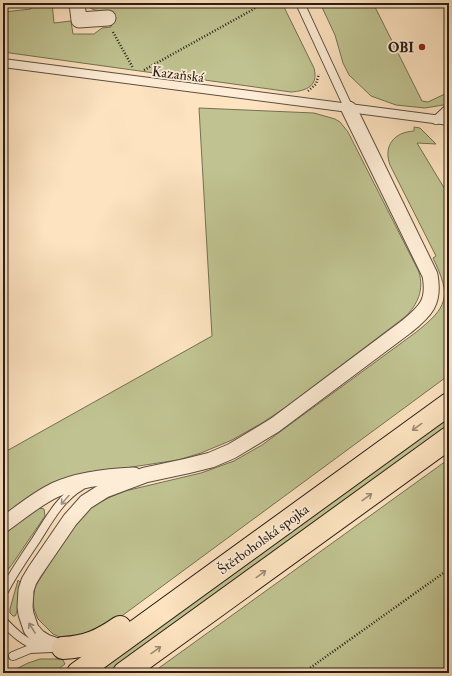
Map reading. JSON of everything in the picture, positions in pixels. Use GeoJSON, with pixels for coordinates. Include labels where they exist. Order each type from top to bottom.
{"type":"FeatureCollection","features":[{"type":"Feature","properties":{"kind":"highway","name":"Štěrboholská spojka"},"geometry":{"type":"LineString","coordinates":[[78,673],[449,404]]}},
{"type":"Feature","properties":{"kind":"highway","name":"Štěrboholská spojka"},"geometry":{"type":"LineString","coordinates":[[124,673],[449,438]]}},
{"type":"Feature","properties":{"kind":"highway"},"geometry":{"type":"LineString","coordinates":[[64,648],[76,647],[99,640],[272,532]]}},
{"type":"Feature","properties":{"kind":"street"},"geometry":{"type":"LineString","coordinates":[[77,3],[79,20],[108,18]]}},
{"type":"Feature","properties":{"kind":"street"},"geometry":{"type":"LineString","coordinates":[[64,648],[46,642],[38,637],[31,629],[25,607],[26,590],[29,581],[70,520],[86,502],[105,490],[145,475],[211,460],[232,451],[275,425],[406,327],[423,313],[427,307],[432,293],[430,275],[349,109]]}},
{"type":"Feature","properties":{"kind":"street"},"geometry":{"type":"LineString","coordinates":[[3,525],[55,490],[97,479],[116,476],[145,475]]}},
{"type":"Feature","properties":{"kind":"lane"},"geometry":{"type":"LineString","coordinates":[[300,3],[349,109]]}},
{"type":"Feature","properties":{"kind":"lane","name":"Kazaňská"},"geometry":{"type":"LineString","coordinates":[[3,63],[449,121]]}},
{"type":"Feature","properties":{"kind":"lane"},"geometry":{"type":"LineString","coordinates":[[436,120],[449,108]]}},
{"type":"Feature","properties":{"kind":"lane"},"geometry":{"type":"LineString","coordinates":[[3,593],[10,579],[56,509],[76,488],[97,479]]}},
{"type":"Feature","properties":{"kind":"lane"},"geometry":{"type":"LineString","coordinates":[[3,621],[13,633],[22,639],[42,647]]}},
{"type":"Feature","properties":{"kind":"lane"},"geometry":{"type":"LineString","coordinates":[[13,656],[30,649],[42,647],[64,648]]}},
{"type":"Feature","properties":{"kind":"path"},"geometry":{"type":"LineString","coordinates":[[144,70],[262,3]]}},
{"type":"Feature","properties":{"kind":"path"},"geometry":{"type":"LineString","coordinates":[[108,18],[109,25],[137,74]]}},
{"type":"Feature","properties":{"kind":"path"},"geometry":{"type":"LineString","coordinates":[[304,92],[310,90],[316,84],[319,74],[318,70]]}},
{"type":"Feature","properties":{"kind":"path"},"geometry":{"type":"LineString","coordinates":[[303,673],[449,568]]}},
{"type":"Feature","properties":{"kind":"green space"},"geometry":{"type":"Polygon","coordinates":[[[31,3],[52,3],[54,23],[71,21],[73,34],[94,34],[102,28],[111,27],[110,11],[96,10],[85,3],[282,3],[314,68],[315,79],[306,89],[291,92],[3,52],[3,12],[31,9],[31,3]]]}},
{"type":"Feature","properties":{"kind":"green space"},"geometry":{"type":"Polygon","coordinates":[[[320,3],[373,3],[422,101],[428,102],[449,92],[449,104],[425,108],[396,105],[371,96],[349,75],[343,63],[335,35],[320,3]]]}},
{"type":"Feature","properties":{"kind":"green space"},"geometry":{"type":"Polygon","coordinates":[[[199,108],[314,113],[340,122],[348,132],[419,272],[421,285],[419,296],[410,312],[405,317],[286,407],[232,440],[201,453],[178,460],[86,474],[3,517],[3,453],[212,336],[199,108]]]}},
{"type":"Feature","properties":{"kind":"green space"},"geometry":{"type":"Polygon","coordinates":[[[414,127],[420,128],[436,144],[417,143],[449,196],[449,375],[100,632],[62,638],[53,634],[38,619],[34,609],[33,600],[35,587],[77,522],[91,507],[125,491],[201,473],[234,461],[262,445],[415,333],[434,316],[440,308],[444,300],[444,292],[443,283],[433,258],[436,256],[390,165],[388,158],[389,146],[392,141],[401,134],[414,131],[414,127]]]}},
{"type":"Feature","properties":{"kind":"green space"},"geometry":{"type":"Polygon","coordinates":[[[446,419],[449,420],[449,427],[107,673],[94,673],[446,419]]]}},
{"type":"Feature","properties":{"kind":"green space"},"geometry":{"type":"Polygon","coordinates":[[[449,459],[449,673],[152,673],[446,461],[449,459]]]}},
{"type":"Feature","properties":{"kind":"green space"},"geometry":{"type":"Polygon","coordinates":[[[39,508],[44,509],[45,516],[3,576],[3,534],[39,508]]]}},
{"type":"Feature","properties":{"kind":"green space"},"geometry":{"type":"Polygon","coordinates":[[[18,580],[21,583],[19,601],[16,614],[13,616],[10,613],[10,609],[18,580]]]}},
{"type":"Feature","properties":{"kind":"green space"},"geometry":{"type":"Polygon","coordinates":[[[40,659],[60,659],[63,660],[65,664],[53,673],[8,673],[28,663],[40,659]]]}},
{"type":"Feature","properties":{"kind":"place","name":"OBI"},"geometry":{"type":"Point","coordinates":[422,47]}}]}
